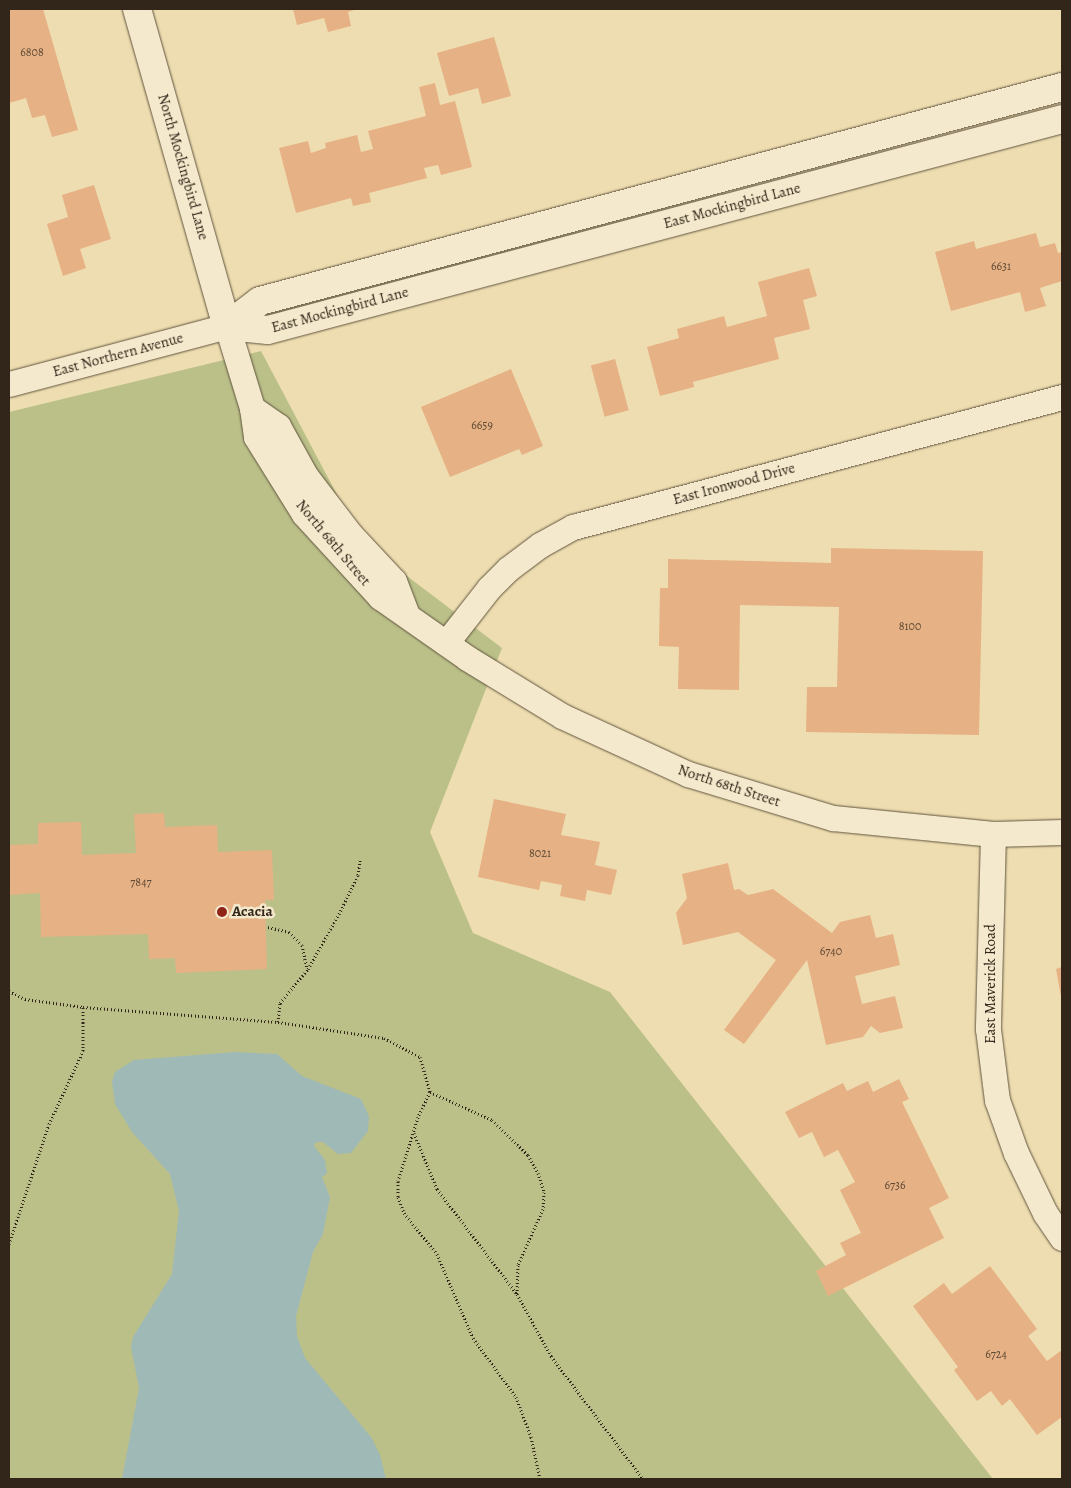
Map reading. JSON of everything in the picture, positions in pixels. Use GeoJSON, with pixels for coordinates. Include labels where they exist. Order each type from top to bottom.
{"type":"FeatureCollection","features":[{"type":"Feature","properties":{"kind":"street","name":"North Mockingbird Lane"},"geometry":{"type":"LineString","coordinates":[[137,9],[227,326]]}},
{"type":"Feature","properties":{"kind":"street","name":"East Mockingbird Lane"},"geometry":{"type":"LineString","coordinates":[[227,326],[260,301],[1062,87]]}},
{"type":"Feature","properties":{"kind":"street","name":"East Mockingbird Lane"},"geometry":{"type":"LineString","coordinates":[[227,326],[268,330],[1062,118]]}},
{"type":"Feature","properties":{"kind":"street","name":"East Northern Avenue"},"geometry":{"type":"LineString","coordinates":[[9,384],[227,326]]}},
{"type":"Feature","properties":{"kind":"street","name":"North 68th Street"},"geometry":{"type":"LineString","coordinates":[[227,326],[252,408],[256,437],[304,514],[380,597],[406,613],[446,643],[562,716],[688,774],[833,818],[993,834],[1062,832]]}},
{"type":"Feature","properties":{"kind":"street","name":"East Ironwood Drive"},"geometry":{"type":"LineString","coordinates":[[446,643],[489,588],[508,570],[540,545],[573,527],[1062,397]]}},
{"type":"Feature","properties":{"kind":"street","name":"East Maverick Road"},"geometry":{"type":"LineString","coordinates":[[993,834],[988,1029],[997,1100],[1016,1153],[1045,1213],[1062,1238]]}},
{"type":"Feature","properties":{"kind":"path"},"geometry":{"type":"LineString","coordinates":[[278,1022],[280,1003],[308,969],[358,875],[360,860]]}},
{"type":"Feature","properties":{"kind":"path"},"geometry":{"type":"LineString","coordinates":[[268,927],[289,932],[302,945],[308,969]]}},
{"type":"Feature","properties":{"kind":"path"},"geometry":{"type":"LineString","coordinates":[[9,991],[25,999],[83,1007],[278,1022],[384,1038],[420,1057],[430,1092],[398,1181],[404,1213],[437,1254],[473,1338],[516,1397],[531,1437],[540,1479]]}},
{"type":"Feature","properties":{"kind":"path"},"geometry":{"type":"LineString","coordinates":[[9,1244],[48,1124],[83,1051],[83,1007]]}},
{"type":"Feature","properties":{"kind":"path"},"geometry":{"type":"LineString","coordinates":[[430,1092],[492,1120],[528,1155],[538,1173],[544,1192],[543,1209],[518,1265],[517,1294]]}},
{"type":"Feature","properties":{"kind":"path"},"geometry":{"type":"LineString","coordinates":[[414,1133],[437,1189],[517,1294],[551,1356],[643,1479]]}},
{"type":"Feature","properties":{"kind":"green space"},"geometry":{"type":"Polygon","coordinates":[[[261,351],[362,542],[502,648],[430,832],[473,933],[610,992],[993,1479],[9,1479],[9,412],[261,351]]]}},
{"type":"Feature","properties":{"kind":"water"},"geometry":{"type":"Polygon","coordinates":[[[235,1052],[277,1054],[302,1076],[361,1099],[369,1116],[368,1131],[351,1153],[338,1154],[323,1142],[316,1142],[314,1146],[325,1160],[327,1173],[322,1177],[330,1197],[323,1234],[313,1252],[296,1316],[297,1336],[305,1358],[371,1437],[380,1455],[386,1479],[122,1479],[139,1388],[131,1347],[133,1337],[172,1274],[179,1211],[170,1174],[132,1132],[115,1104],[112,1082],[115,1072],[134,1060],[235,1052]]]}},
{"type":"Feature","properties":{"kind":"building"},"geometry":{"type":"Polygon","coordinates":[[[9,9],[43,9],[78,130],[52,137],[45,115],[32,118],[26,98],[9,103],[9,9]]]}},
{"type":"Feature","properties":{"kind":"building"},"geometry":{"type":"Polygon","coordinates":[[[293,9],[357,9],[348,12],[351,26],[328,32],[324,18],[297,25],[293,9]]]}},
{"type":"Feature","properties":{"kind":"building"},"geometry":{"type":"Polygon","coordinates":[[[494,37],[511,96],[482,104],[478,88],[449,96],[437,53],[494,37]]]}},
{"type":"Feature","properties":{"kind":"building"},"geometry":{"type":"Polygon","coordinates":[[[435,83],[440,105],[455,101],[472,167],[441,175],[438,165],[424,168],[427,178],[369,193],[371,202],[353,206],[351,198],[296,213],[279,148],[308,141],[311,153],[326,148],[325,143],[357,135],[361,152],[373,149],[368,131],[426,116],[419,87],[435,83]]]}},
{"type":"Feature","properties":{"kind":"building"},"geometry":{"type":"Polygon","coordinates":[[[94,185],[111,239],[80,249],[86,268],[63,276],[47,224],[68,217],[62,195],[94,185]]]}},
{"type":"Feature","properties":{"kind":"building"},"geometry":{"type":"Polygon","coordinates":[[[1036,233],[1040,247],[1055,243],[1058,253],[1062,252],[1062,281],[1040,288],[1046,306],[1025,312],[1020,292],[951,311],[935,252],[974,241],[976,249],[1036,233]]]}},
{"type":"Feature","properties":{"kind":"building"},"geometry":{"type":"Polygon","coordinates":[[[809,268],[817,296],[803,300],[810,329],[774,338],[779,359],[693,382],[694,387],[660,396],[647,347],[679,338],[677,329],[724,316],[727,327],[767,316],[758,282],[809,268]]]}},
{"type":"Feature","properties":{"kind":"building"},"geometry":{"type":"Polygon","coordinates":[[[615,359],[629,410],[605,417],[591,365],[615,359]]]}},
{"type":"Feature","properties":{"kind":"building"},"geometry":{"type":"Polygon","coordinates":[[[511,369],[543,446],[522,455],[519,449],[450,477],[421,407],[511,369]]]}},
{"type":"Feature","properties":{"kind":"building"},"geometry":{"type":"Polygon","coordinates":[[[831,548],[983,551],[979,735],[806,732],[807,687],[837,687],[839,607],[740,605],[739,690],[678,689],[679,647],[659,646],[660,588],[668,588],[668,559],[831,563],[831,548]]]}},
{"type":"Feature","properties":{"kind":"building"},"geometry":{"type":"Polygon","coordinates":[[[494,799],[566,814],[561,835],[600,842],[595,865],[617,870],[611,895],[587,890],[585,901],[560,896],[562,885],[541,881],[539,890],[478,877],[494,799]]]}},
{"type":"Feature","properties":{"kind":"building"},"geometry":{"type":"Polygon","coordinates":[[[164,813],[165,827],[217,825],[218,852],[272,850],[274,900],[265,900],[267,969],[176,973],[175,958],[149,959],[148,934],[41,937],[40,893],[10,895],[9,845],[38,844],[38,823],[81,822],[82,855],[136,853],[134,814],[164,813]]]}},
{"type":"Feature","properties":{"kind":"building"},"geometry":{"type":"Polygon","coordinates":[[[728,863],[734,890],[739,889],[748,895],[773,889],[832,933],[840,922],[870,915],[876,938],[893,934],[900,965],[855,976],[862,1004],[895,996],[903,1028],[880,1033],[871,1026],[863,1037],[826,1045],[807,960],[744,1044],[724,1030],[776,960],[738,932],[683,945],[676,913],[687,898],[682,874],[728,863]]]}},
{"type":"Feature","properties":{"kind":"building"},"geometry":{"type":"Polygon","coordinates":[[[1062,967],[1062,1002],[1056,969],[1062,967]]]}},
{"type":"Feature","properties":{"kind":"building"},"geometry":{"type":"Polygon","coordinates":[[[899,1079],[909,1099],[902,1102],[949,1198],[929,1208],[944,1238],[828,1296],[816,1271],[846,1255],[840,1243],[861,1233],[840,1190],[855,1182],[838,1150],[824,1157],[812,1132],[799,1138],[785,1112],[843,1083],[847,1091],[868,1081],[873,1092],[899,1079]]]}},
{"type":"Feature","properties":{"kind":"building"},"geometry":{"type":"Polygon","coordinates":[[[990,1266],[1037,1329],[1028,1336],[1047,1361],[1062,1350],[1062,1417],[1037,1435],[1010,1399],[1002,1406],[991,1391],[977,1401],[954,1370],[958,1367],[913,1306],[944,1283],[952,1294],[990,1266]]]}},
{"type":"Feature","properties":{"kind":"place","name":"Acacia"},"geometry":{"type":"Point","coordinates":[222,912]}}]}
